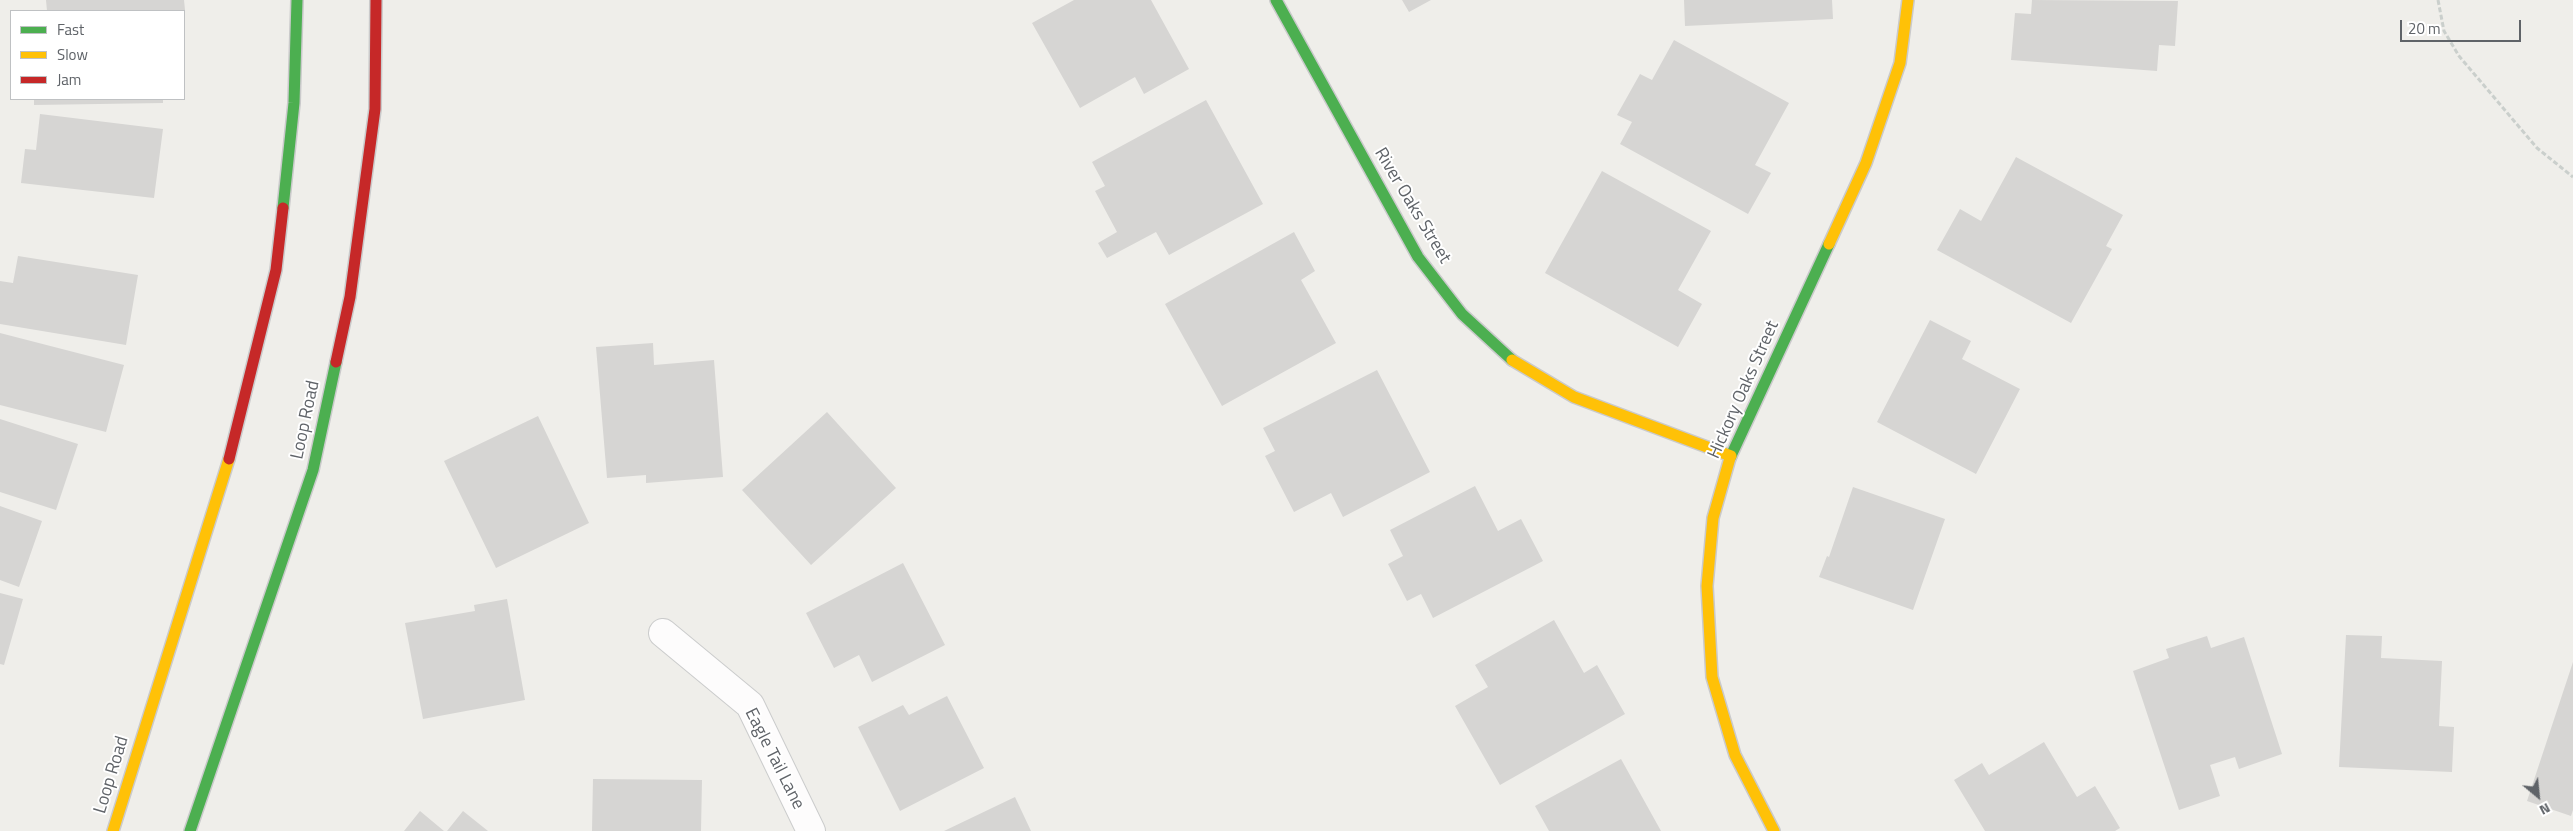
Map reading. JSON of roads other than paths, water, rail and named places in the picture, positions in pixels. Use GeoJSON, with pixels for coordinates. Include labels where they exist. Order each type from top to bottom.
{"type":"FeatureCollection","features":[{"type":"Feature","properties":{"kind":"street","name":"Loop Road"},"geometry":{"type":"LineString","coordinates":[[113,831],[231,453],[276,270],[294,103],[297,0]]}},
{"type":"Feature","properties":{"kind":"street","name":"Loop Road"},"geometry":{"type":"LineString","coordinates":[[190,831],[313,470],[351,287],[375,109],[376,0]]}},
{"type":"Feature","properties":{"kind":"street","name":"River Oaks Street"},"geometry":{"type":"LineString","coordinates":[[1276,0],[1418,257],[1462,314],[1513,361],[1574,397],[1731,456]]}},
{"type":"Feature","properties":{"kind":"street","name":"Hickory Oaks Street"},"geometry":{"type":"LineString","coordinates":[[1774,831],[1735,755],[1712,677],[1707,586],[1713,518],[1731,456],[1866,163],[1900,62],[1908,0]]}},
{"type":"Feature","properties":{"kind":"street","name":"Eagle Tail Lane"},"geometry":{"type":"LineString","coordinates":[[663,633],[750,705],[811,831]]}}]}
